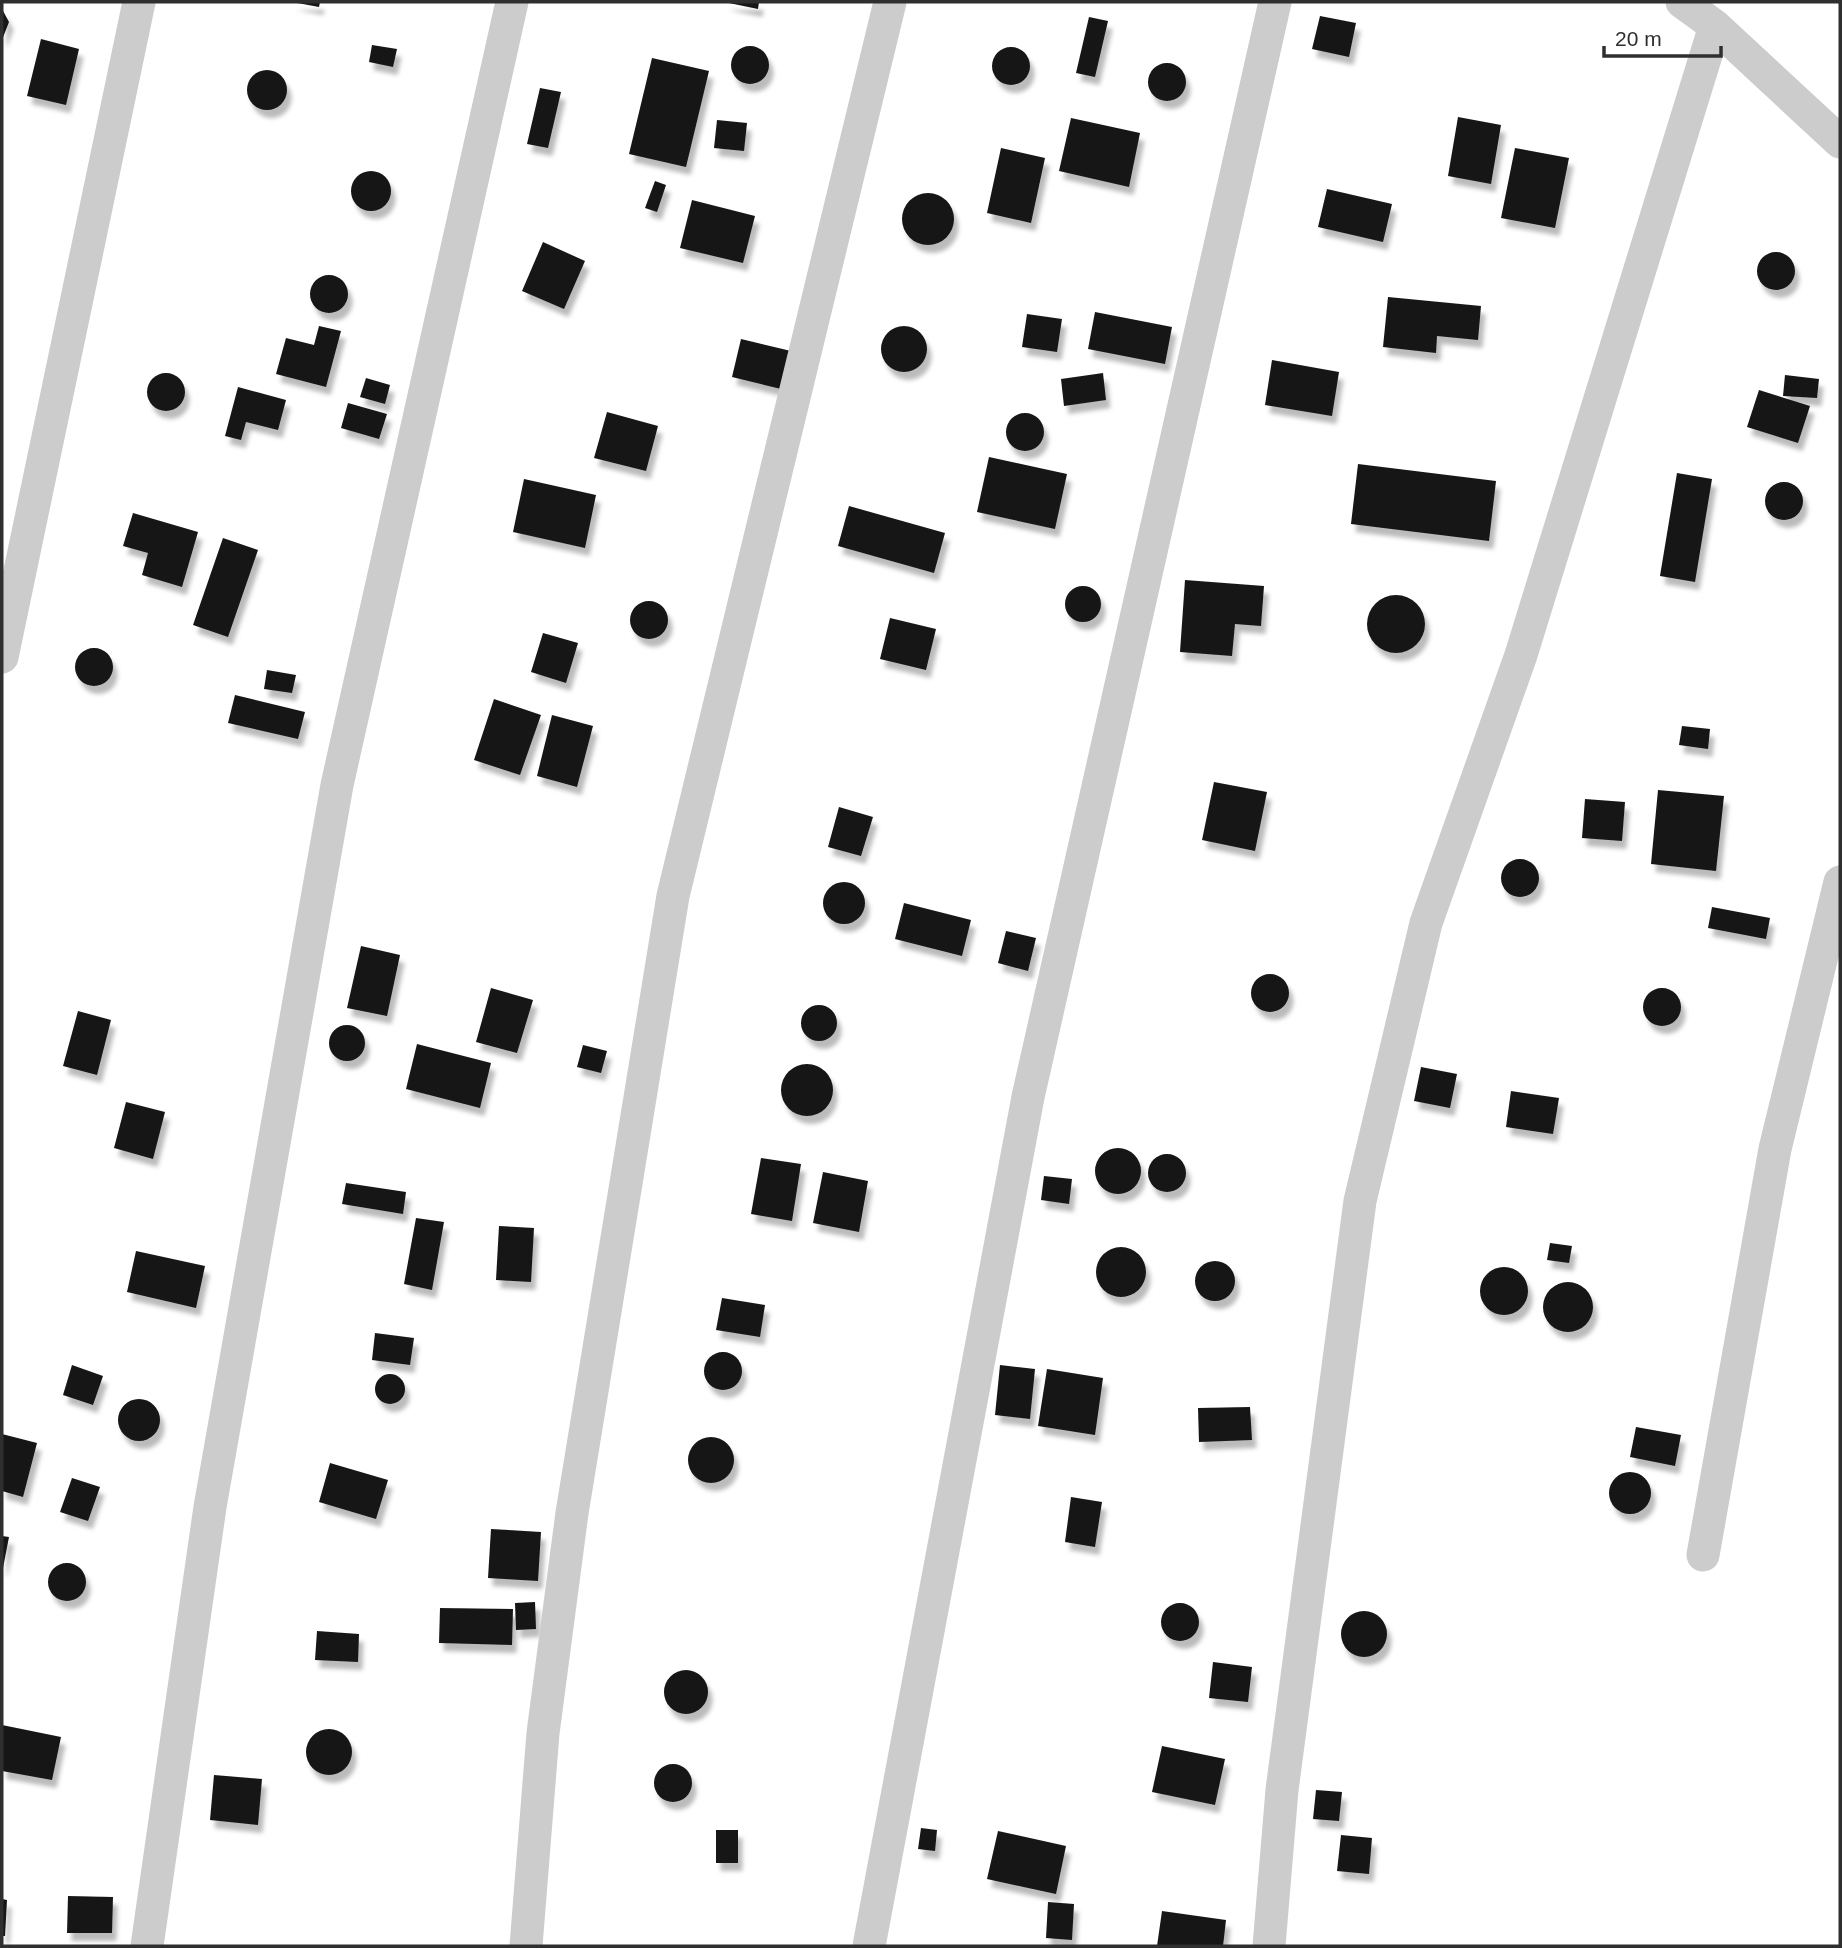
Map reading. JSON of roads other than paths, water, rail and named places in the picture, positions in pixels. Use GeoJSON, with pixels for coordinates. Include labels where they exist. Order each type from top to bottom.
{"type":"FeatureCollection","features":[{"type":"Feature","properties":{"kind":"street"},"geometry":{"type":"LineString","coordinates":[[2,657],[139,2]]}},
{"type":"Feature","properties":{"kind":"street"},"geometry":{"type":"LineString","coordinates":[[147,1946],[210,1507],[337,785],[512,2]]}},
{"type":"Feature","properties":{"kind":"street"},"geometry":{"type":"LineString","coordinates":[[526,1946],[542,1733],[572,1513],[673,896],[890,2]]}},
{"type":"Feature","properties":{"kind":"street"},"geometry":{"type":"LineString","coordinates":[[869,1946],[1028,1097],[1276,2]]}},
{"type":"Feature","properties":{"kind":"street"},"geometry":{"type":"LineString","coordinates":[[1682,2],[1715,26],[1840,142]]}},
{"type":"Feature","properties":{"kind":"street"},"geometry":{"type":"LineString","coordinates":[[1269,1946],[1282,1790],[1360,1201],[1426,923],[1521,655],[1715,26]]}},
{"type":"Feature","properties":{"kind":"street"},"geometry":{"type":"LineString","coordinates":[[1703,1555],[1775,1149],[1840,882]]}}]}
